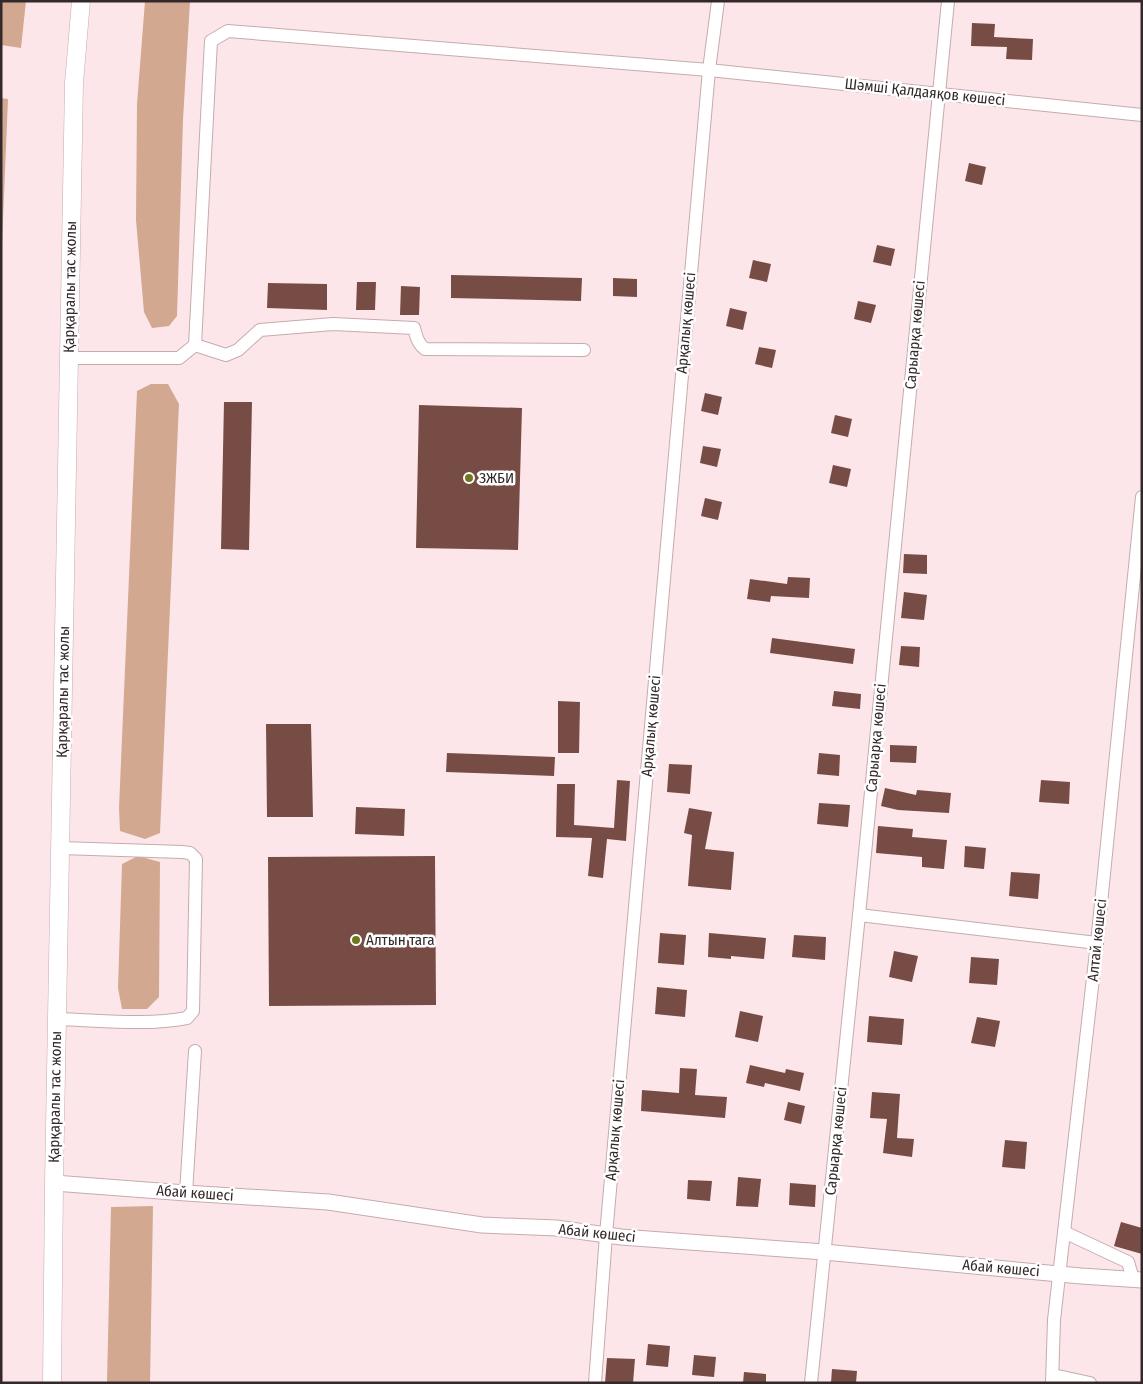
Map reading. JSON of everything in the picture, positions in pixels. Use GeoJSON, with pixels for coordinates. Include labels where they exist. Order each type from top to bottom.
{"type":"FeatureCollection","features":[{"type":"Feature","properties":{"kind":"highway","name":"Қарқаралы тас жолы"},"geometry":{"type":"LineString","coordinates":[[52,1383],[56,1019],[61,848],[74,83],[81,1]]}},
{"type":"Feature","properties":{"kind":"main road","name":"Абай көшесі"},"geometry":{"type":"LineString","coordinates":[[54,1182],[328,1202],[482,1225],[556,1228],[606,1235],[1138,1279]]}},
{"type":"Feature","properties":{"kind":"street","name":"Арқалық көшесі"},"geometry":{"type":"LineString","coordinates":[[596,1383],[606,1235],[709,70],[718,1]]}},
{"type":"Feature","properties":{"kind":"street","name":"Сарыарқа көшесі"},"geometry":{"type":"LineString","coordinates":[[811,1383],[859,915],[948,1]]}},
{"type":"Feature","properties":{"kind":"street","name":"Шәмші Қалдаяқов көшесі"},"geometry":{"type":"LineString","coordinates":[[195,345],[211,41],[228,31],[709,70],[1142,115]]}},
{"type":"Feature","properties":{"kind":"street"},"geometry":{"type":"LineString","coordinates":[[69,358],[179,358],[195,345],[226,355],[238,350],[260,330],[333,324],[414,328],[420,346],[425,349],[584,350]]}},
{"type":"Feature","properties":{"kind":"street","name":"Алтай көшесі"},"geometry":{"type":"LineString","coordinates":[[1052,1379],[1054,1320],[1097,943],[1142,498]]}},
{"type":"Feature","properties":{"kind":"street"},"geometry":{"type":"LineString","coordinates":[[56,1019],[144,1022],[176,1020],[187,1018],[192,1011],[193,1001],[196,859],[190,853],[61,848]]}},
{"type":"Feature","properties":{"kind":"street"},"geometry":{"type":"LineString","coordinates":[[859,915],[1097,943]]}},
{"type":"Feature","properties":{"kind":"street"},"geometry":{"type":"LineString","coordinates":[[186,1193],[195,1050]]}},
{"type":"Feature","properties":{"kind":"street"},"geometry":{"type":"LineString","coordinates":[[1064,1232],[1128,1262],[1138,1279]]}},
{"type":"Feature","properties":{"kind":"street"},"geometry":{"type":"LineString","coordinates":[[1052,1379],[1090,1383]]}},
{"type":"Feature","properties":{"kind":"shaded area"},"geometry":{"type":"Polygon","coordinates":[[[1,1],[26,1],[21,48],[1,45],[1,1]]]}},
{"type":"Feature","properties":{"kind":"shaded area"},"geometry":{"type":"Polygon","coordinates":[[[145,1],[190,1],[183,120],[177,316],[169,326],[152,328],[144,312],[136,220],[137,104],[145,1]]]}},
{"type":"Feature","properties":{"kind":"shaded area"},"geometry":{"type":"Polygon","coordinates":[[[1,98],[8,99],[1,267],[1,98]]]}},
{"type":"Feature","properties":{"kind":"shaded area"},"geometry":{"type":"Polygon","coordinates":[[[151,384],[168,384],[179,404],[160,833],[145,839],[120,831],[119,808],[137,391],[151,384]]]}},
{"type":"Feature","properties":{"kind":"shaded area"},"geometry":{"type":"Polygon","coordinates":[[[138,856],[160,862],[159,997],[147,1009],[122,1009],[118,988],[122,864],[138,856]]]}},
{"type":"Feature","properties":{"kind":"shaded area"},"geometry":{"type":"Polygon","coordinates":[[[153,1206],[150,1383],[107,1383],[111,1207],[153,1206]]]}},
{"type":"Feature","properties":{"kind":"building"},"geometry":{"type":"Polygon","coordinates":[[[972,23],[995,24],[994,37],[1033,39],[1032,60],[1006,59],[1007,47],[971,46],[972,23]]]}},
{"type":"Feature","properties":{"kind":"building"},"geometry":{"type":"Polygon","coordinates":[[[969,163],[986,167],[982,185],[965,181],[969,163]]]}},
{"type":"Feature","properties":{"kind":"building"},"geometry":{"type":"Polygon","coordinates":[[[877,245],[895,249],[891,266],[873,262],[877,245]]]}},
{"type":"Feature","properties":{"kind":"building"},"geometry":{"type":"Polygon","coordinates":[[[753,260],[771,264],[767,282],[749,278],[753,260]]]}},
{"type":"Feature","properties":{"kind":"building"},"geometry":{"type":"Polygon","coordinates":[[[451,275],[582,278],[581,301],[451,298],[451,275]]]}},
{"type":"Feature","properties":{"kind":"building"},"geometry":{"type":"Polygon","coordinates":[[[613,278],[637,279],[637,297],[613,296],[613,278]]]}},
{"type":"Feature","properties":{"kind":"building"},"geometry":{"type":"Polygon","coordinates":[[[357,282],[376,282],[375,310],[356,310],[357,282]]]}},
{"type":"Feature","properties":{"kind":"building"},"geometry":{"type":"Polygon","coordinates":[[[268,283],[327,284],[327,310],[267,308],[268,283]]]}},
{"type":"Feature","properties":{"kind":"building"},"geometry":{"type":"Polygon","coordinates":[[[401,286],[420,287],[419,315],[400,315],[401,286]]]}},
{"type":"Feature","properties":{"kind":"building"},"geometry":{"type":"Polygon","coordinates":[[[858,301],[876,305],[871,323],[854,319],[858,301]]]}},
{"type":"Feature","properties":{"kind":"building"},"geometry":{"type":"Polygon","coordinates":[[[730,308],[747,312],[743,330],[726,326],[730,308]]]}},
{"type":"Feature","properties":{"kind":"building"},"geometry":{"type":"Polygon","coordinates":[[[759,347],[776,350],[772,368],[755,364],[759,347]]]}},
{"type":"Feature","properties":{"kind":"building"},"geometry":{"type":"Polygon","coordinates":[[[705,393],[722,397],[718,415],[701,411],[705,393]]]}},
{"type":"Feature","properties":{"kind":"building"},"geometry":{"type":"Polygon","coordinates":[[[224,402],[252,402],[249,550],[221,549],[224,402]]]}},
{"type":"Feature","properties":{"kind":"building","name":"ЗЖБИ"},"geometry":{"type":"Polygon","coordinates":[[[419,405],[522,408],[518,550],[416,548],[419,405]]]}},
{"type":"Feature","properties":{"kind":"building"},"geometry":{"type":"Polygon","coordinates":[[[835,415],[852,419],[848,437],[831,433],[835,415]]]}},
{"type":"Feature","properties":{"kind":"building"},"geometry":{"type":"Polygon","coordinates":[[[703,446],[721,449],[717,467],[700,463],[703,446]]]}},
{"type":"Feature","properties":{"kind":"building"},"geometry":{"type":"Polygon","coordinates":[[[833,465],[851,469],[847,487],[829,483],[833,465]]]}},
{"type":"Feature","properties":{"kind":"building"},"geometry":{"type":"Polygon","coordinates":[[[705,498],[722,502],[718,520],[701,516],[705,498]]]}},
{"type":"Feature","properties":{"kind":"building"},"geometry":{"type":"Polygon","coordinates":[[[904,554],[927,555],[927,574],[903,573],[904,554]]]}},
{"type":"Feature","properties":{"kind":"building"},"geometry":{"type":"Polygon","coordinates":[[[788,577],[810,578],[809,598],[771,596],[770,602],[747,599],[750,579],[787,584],[788,577]]]}},
{"type":"Feature","properties":{"kind":"building"},"geometry":{"type":"Polygon","coordinates":[[[904,592],[927,595],[924,620],[901,618],[904,592]]]}},
{"type":"Feature","properties":{"kind":"building"},"geometry":{"type":"Polygon","coordinates":[[[772,638],[855,649],[853,664],[770,653],[772,638]]]}},
{"type":"Feature","properties":{"kind":"building"},"geometry":{"type":"Polygon","coordinates":[[[901,646],[920,647],[919,667],[899,665],[901,646]]]}},
{"type":"Feature","properties":{"kind":"building"},"geometry":{"type":"Polygon","coordinates":[[[834,691],[861,694],[860,709],[832,706],[834,691]]]}},
{"type":"Feature","properties":{"kind":"building"},"geometry":{"type":"Polygon","coordinates":[[[558,701],[580,702],[579,753],[558,753],[558,701]]]}},
{"type":"Feature","properties":{"kind":"building"},"geometry":{"type":"Polygon","coordinates":[[[266,724],[311,724],[313,817],[267,817],[266,724]]]}},
{"type":"Feature","properties":{"kind":"building"},"geometry":{"type":"Polygon","coordinates":[[[890,745],[917,746],[916,763],[890,762],[890,745]]]}},
{"type":"Feature","properties":{"kind":"building"},"geometry":{"type":"Polygon","coordinates":[[[447,753],[555,757],[554,776],[446,772],[447,753]]]}},
{"type":"Feature","properties":{"kind":"building"},"geometry":{"type":"Polygon","coordinates":[[[819,753],[840,755],[839,776],[817,774],[819,753]]]}},
{"type":"Feature","properties":{"kind":"building"},"geometry":{"type":"Polygon","coordinates":[[[669,764],[692,765],[690,794],[667,792],[669,764]]]}},
{"type":"Feature","properties":{"kind":"building"},"geometry":{"type":"Polygon","coordinates":[[[617,780],[630,781],[626,841],[607,839],[603,878],[588,876],[592,838],[556,837],[557,784],[575,784],[574,825],[614,828],[617,780]]]}},
{"type":"Feature","properties":{"kind":"building"},"geometry":{"type":"Polygon","coordinates":[[[1041,780],[1070,782],[1069,804],[1039,802],[1041,780]]]}},
{"type":"Feature","properties":{"kind":"building"},"geometry":{"type":"Polygon","coordinates":[[[885,788],[916,795],[917,790],[951,793],[949,813],[898,810],[881,806],[885,788]]]}},
{"type":"Feature","properties":{"kind":"building"},"geometry":{"type":"Polygon","coordinates":[[[819,803],[850,805],[848,827],[817,824],[819,803]]]}},
{"type":"Feature","properties":{"kind":"building"},"geometry":{"type":"Polygon","coordinates":[[[356,807],[405,809],[404,836],[355,834],[356,807]]]}},
{"type":"Feature","properties":{"kind":"building"},"geometry":{"type":"Polygon","coordinates":[[[689,808],[712,812],[705,849],[734,852],[731,890],[688,886],[692,835],[684,833],[689,808]]]}},
{"type":"Feature","properties":{"kind":"building"},"geometry":{"type":"Polygon","coordinates":[[[878,826],[913,829],[912,837],[947,840],[944,869],[922,867],[922,857],[876,853],[878,826]]]}},
{"type":"Feature","properties":{"kind":"building"},"geometry":{"type":"Polygon","coordinates":[[[965,846],[986,848],[984,869],[964,867],[965,846]]]}},
{"type":"Feature","properties":{"kind":"building"},"geometry":{"type":"Polygon","coordinates":[[[435,856],[436,1005],[269,1006],[268,857],[435,856]]]}},
{"type":"Feature","properties":{"kind":"building"},"geometry":{"type":"Polygon","coordinates":[[[1011,872],[1040,874],[1038,899],[1009,896],[1011,872]]]}},
{"type":"Feature","properties":{"kind":"building"},"geometry":{"type":"Polygon","coordinates":[[[660,933],[686,935],[684,965],[658,963],[660,933]]]}},
{"type":"Feature","properties":{"kind":"building"},"geometry":{"type":"Polygon","coordinates":[[[709,933],[766,938],[764,959],[731,956],[731,959],[708,957],[709,933]]]}},
{"type":"Feature","properties":{"kind":"building"},"geometry":{"type":"Polygon","coordinates":[[[794,935],[826,937],[825,960],[792,957],[794,935]]]}},
{"type":"Feature","properties":{"kind":"building"},"geometry":{"type":"Polygon","coordinates":[[[894,951],[918,956],[912,982],[889,977],[894,951]]]}},
{"type":"Feature","properties":{"kind":"building"},"geometry":{"type":"Polygon","coordinates":[[[971,957],[999,959],[997,985],[969,983],[971,957]]]}},
{"type":"Feature","properties":{"kind":"building"},"geometry":{"type":"Polygon","coordinates":[[[657,987],[687,990],[685,1017],[655,1014],[657,987]]]}},
{"type":"Feature","properties":{"kind":"building"},"geometry":{"type":"Polygon","coordinates":[[[740,1011],[763,1016],[758,1042],[735,1037],[740,1011]]]}},
{"type":"Feature","properties":{"kind":"building"},"geometry":{"type":"Polygon","coordinates":[[[869,1016],[904,1019],[902,1045],[867,1042],[869,1016]]]}},
{"type":"Feature","properties":{"kind":"building"},"geometry":{"type":"Polygon","coordinates":[[[977,1017],[1000,1021],[995,1047],[971,1043],[977,1017]]]}},
{"type":"Feature","properties":{"kind":"building"},"geometry":{"type":"Polygon","coordinates":[[[750,1065],[785,1073],[786,1069],[804,1073],[800,1091],[765,1083],[764,1087],[746,1083],[750,1065]]]}},
{"type":"Feature","properties":{"kind":"building"},"geometry":{"type":"Polygon","coordinates":[[[680,1068],[697,1069],[695,1095],[727,1097],[725,1118],[641,1111],[642,1090],[679,1093],[680,1068]]]}},
{"type":"Feature","properties":{"kind":"building"},"geometry":{"type":"Polygon","coordinates":[[[872,1092],[900,1094],[897,1138],[914,1139],[912,1157],[883,1153],[887,1119],[870,1118],[872,1092]]]}},
{"type":"Feature","properties":{"kind":"building"},"geometry":{"type":"Polygon","coordinates":[[[788,1102],[805,1106],[801,1124],[784,1120],[788,1102]]]}},
{"type":"Feature","properties":{"kind":"building"},"geometry":{"type":"Polygon","coordinates":[[[1005,1140],[1027,1142],[1025,1169],[1002,1167],[1005,1140]]]}},
{"type":"Feature","properties":{"kind":"building"},"geometry":{"type":"Polygon","coordinates":[[[738,1177],[761,1179],[758,1207],[736,1206],[738,1177]]]}},
{"type":"Feature","properties":{"kind":"building"},"geometry":{"type":"Polygon","coordinates":[[[688,1180],[712,1181],[710,1201],[687,1199],[688,1180]]]}},
{"type":"Feature","properties":{"kind":"building"},"geometry":{"type":"Polygon","coordinates":[[[790,1183],[816,1185],[815,1207],[789,1205],[790,1183]]]}},
{"type":"Feature","properties":{"kind":"building"},"geometry":{"type":"Polygon","coordinates":[[[1121,1222],[1142,1228],[1142,1254],[1114,1246],[1121,1222]]]}},
{"type":"Feature","properties":{"kind":"building"},"geometry":{"type":"Polygon","coordinates":[[[648,1344],[670,1346],[668,1367],[646,1365],[648,1344]]]}},
{"type":"Feature","properties":{"kind":"building"},"geometry":{"type":"Polygon","coordinates":[[[694,1355],[716,1357],[714,1377],[692,1375],[694,1355]]]}},
{"type":"Feature","properties":{"kind":"building"},"geometry":{"type":"Polygon","coordinates":[[[607,1358],[635,1359],[633,1383],[605,1383],[607,1358]]]}},
{"type":"Feature","properties":{"kind":"building"},"geometry":{"type":"Polygon","coordinates":[[[832,1369],[857,1371],[856,1383],[831,1383],[832,1369]]]}},
{"type":"Feature","properties":{"kind":"building"},"geometry":{"type":"Polygon","coordinates":[[[744,1372],[766,1374],[766,1383],[743,1383],[744,1372]]]}},
{"type":"Feature","properties":{"kind":"place","name":"ЗЖБИ"},"geometry":{"type":"Point","coordinates":[469,478]}},
{"type":"Feature","properties":{"kind":"place","name":"Алтын тага"},"geometry":{"type":"Point","coordinates":[356,940]}}]}
